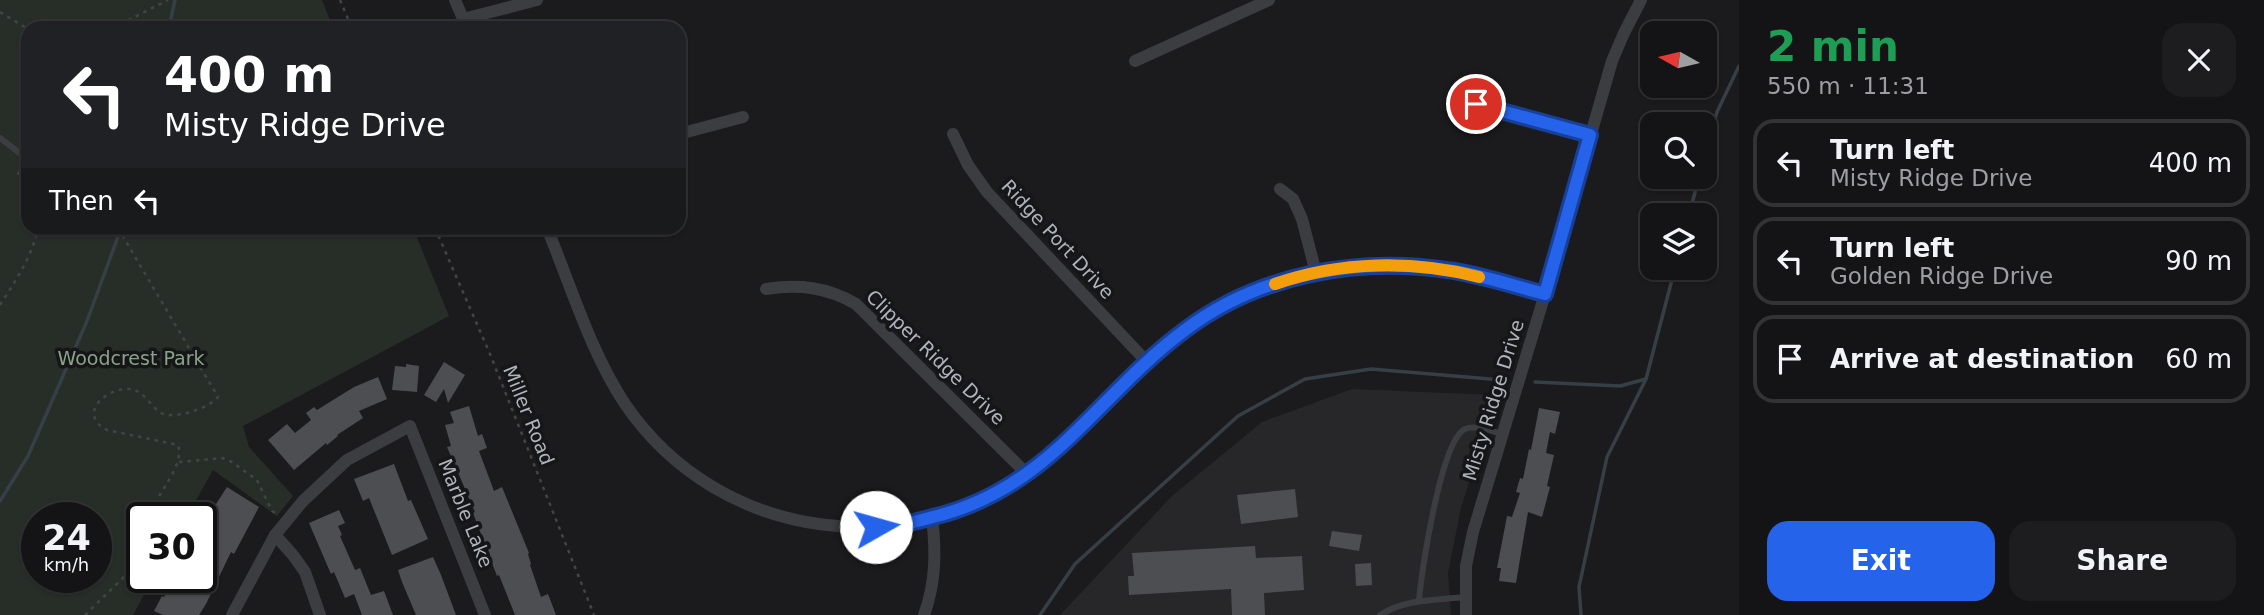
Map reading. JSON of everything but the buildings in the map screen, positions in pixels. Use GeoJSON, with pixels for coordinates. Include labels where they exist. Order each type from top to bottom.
{"type":"FeatureCollection","features":[{"type":"Feature","properties":{"kind":"street"},"geometry":{"type":"LineString","coordinates":[[455,0],[464,21]]}},
{"type":"Feature","properties":{"kind":"street"},"geometry":{"type":"LineString","coordinates":[[471,21],[537,0]]}},
{"type":"Feature","properties":{"kind":"street"},"geometry":{"type":"LineString","coordinates":[[1135,61],[1269,0]]}},
{"type":"Feature","properties":{"kind":"street","name":"Misty Ridge Drive"},"geometry":{"type":"LineString","coordinates":[[1466,615],[1466,566],[1472,532],[1545,294],[1612,61],[1641,0]]}},
{"type":"Feature","properties":{"kind":"street"},"geometry":{"type":"LineString","coordinates":[[1459,101],[1493,107],[1590,135]]}},
{"type":"Feature","properties":{"kind":"street"},"geometry":{"type":"LineString","coordinates":[[686,132],[743,117]]}},
{"type":"Feature","properties":{"kind":"street","name":"Ridge Port Drive"},"geometry":{"type":"LineString","coordinates":[[953,134],[968,165],[987,192],[1147,362]]}},
{"type":"Feature","properties":{"kind":"street"},"geometry":{"type":"LineString","coordinates":[[1280,189],[1293,199],[1302,219],[1315,273]]}},
{"type":"Feature","properties":{"kind":"street"},"geometry":{"type":"LineString","coordinates":[[550,235],[609,376],[642,426],[682,466],[740,501],[769,513],[798,521],[860,528],[892,527],[951,513],[981,501],[1027,474],[1060,448],[1147,362],[1186,329],[1225,305],[1272,285],[1347,267],[1409,265],[1451,270],[1545,294]]}},
{"type":"Feature","properties":{"kind":"street","name":"Clipper Ridge Drive"},"geometry":{"type":"LineString","coordinates":[[766,289],[810,287],[834,293],[856,304],[1027,474]]}},
{"type":"Feature","properties":{"kind":"street","name":"Marble Lake"},"geometry":{"type":"LineString","coordinates":[[285,522],[303,500],[347,460],[410,426],[485,615]]}},
{"type":"Feature","properties":{"kind":"street"},"geometry":{"type":"LineString","coordinates":[[923,615],[934,575],[932,517]]}},
{"type":"Feature","properties":{"kind":"street"},"geometry":{"type":"LineString","coordinates":[[232,615],[275,535],[285,522]]}},
{"type":"Feature","properties":{"kind":"street"},"geometry":{"type":"LineString","coordinates":[[275,535],[304,572],[320,615]]}},
{"type":"Feature","properties":{"kind":"lane"},"geometry":{"type":"LineString","coordinates":[[0,138],[21,154]]}},
{"type":"Feature","properties":{"kind":"lane"},"geometry":{"type":"LineString","coordinates":[[1419,601],[1433,510],[1455,438],[1464,429],[1471,427],[1503,434]]}},
{"type":"Feature","properties":{"kind":"lane"},"geometry":{"type":"LineString","coordinates":[[1380,615],[1393,607],[1419,601],[1465,597]]}},
{"type":"Feature","properties":{"kind":"path"},"geometry":{"type":"LineString","coordinates":[[127,21],[168,0]]}},
{"type":"Feature","properties":{"kind":"path"},"geometry":{"type":"LineString","coordinates":[[340,0],[349,21]]}},
{"type":"Feature","properties":{"kind":"path"},"geometry":{"type":"LineString","coordinates":[[0,12],[21,25]]}},
{"type":"Feature","properties":{"kind":"path"},"geometry":{"type":"LineString","coordinates":[[0,305],[25,266],[36,235]]}},
{"type":"Feature","properties":{"kind":"path"},"geometry":{"type":"LineString","coordinates":[[122,235],[218,397],[208,406],[183,414],[170,414],[161,413],[135,390],[123,389],[102,398],[94,411],[94,419],[98,425],[107,430],[178,445],[178,462],[157,502]]}},
{"type":"Feature","properties":{"kind":"path","name":"Miller Road"},"geometry":{"type":"LineString","coordinates":[[438,235],[490,354],[594,615]]}},
{"type":"Feature","properties":{"kind":"path"},"geometry":{"type":"LineString","coordinates":[[178,462],[223,458],[232,462],[257,480],[272,511],[285,522]]}},
{"type":"Feature","properties":{"kind":"path"},"geometry":{"type":"LineString","coordinates":[[85,615],[126,575]]}},
{"type":"Feature","properties":{"kind":"shaded area"},"geometry":{"type":"Polygon","coordinates":[[[1352,389],[1496,395],[1461,508],[1448,573],[1451,615],[1060,615],[1172,496],[1262,422],[1352,389]]]}},
{"type":"Feature","properties":{"kind":"green space","name":"Woodcrest Park"},"geometry":{"type":"Polygon","coordinates":[[[0,0],[322,0],[330,21],[21,21],[21,235],[416,235],[449,316],[243,426],[249,447],[293,496],[277,516],[213,470],[195,502],[126,502],[126,593],[145,593],[133,615],[0,615],[0,0]]]}},
{"type":"Feature","properties":{"kind":"waterway"},"geometry":{"type":"LineString","coordinates":[[170,21],[175,0]]}},
{"type":"Feature","properties":{"kind":"waterway"},"geometry":{"type":"LineString","coordinates":[[1717,112],[1739,66]]}},
{"type":"Feature","properties":{"kind":"waterway"},"geometry":{"type":"LineString","coordinates":[[1692,203],[1696,189]]}},
{"type":"Feature","properties":{"kind":"waterway"},"geometry":{"type":"LineString","coordinates":[[0,501],[28,456],[87,321],[119,235]]}},
{"type":"Feature","properties":{"kind":"waterway"},"geometry":{"type":"LineString","coordinates":[[1581,615],[1579,587],[1607,457],[1646,379],[1672,280]]}},
{"type":"Feature","properties":{"kind":"waterway"},"geometry":{"type":"LineString","coordinates":[[1040,615],[1075,564],[1238,416],[1305,379],[1371,369],[1502,380]]}},
{"type":"Feature","properties":{"kind":"waterway"},"geometry":{"type":"LineString","coordinates":[[1535,382],[1620,386],[1646,379]]}},
{"type":"Feature","properties":{"kind":"slow traffic"},"geometry":{"type":"LineString","coordinates":[[1275,284],[1291,278],[1347,267],[1384,265],[1451,270],[1479,277]]}},
{"type":"Feature","properties":{"kind":"route"},"geometry":{"type":"LineString","coordinates":[[876,527],[892,527],[951,513],[1009,486],[1060,448],[1147,362],[1186,329],[1225,305],[1291,278],[1347,267],[1409,265],[1451,270],[1545,294],[1590,135],[1476,104]]}}]}
